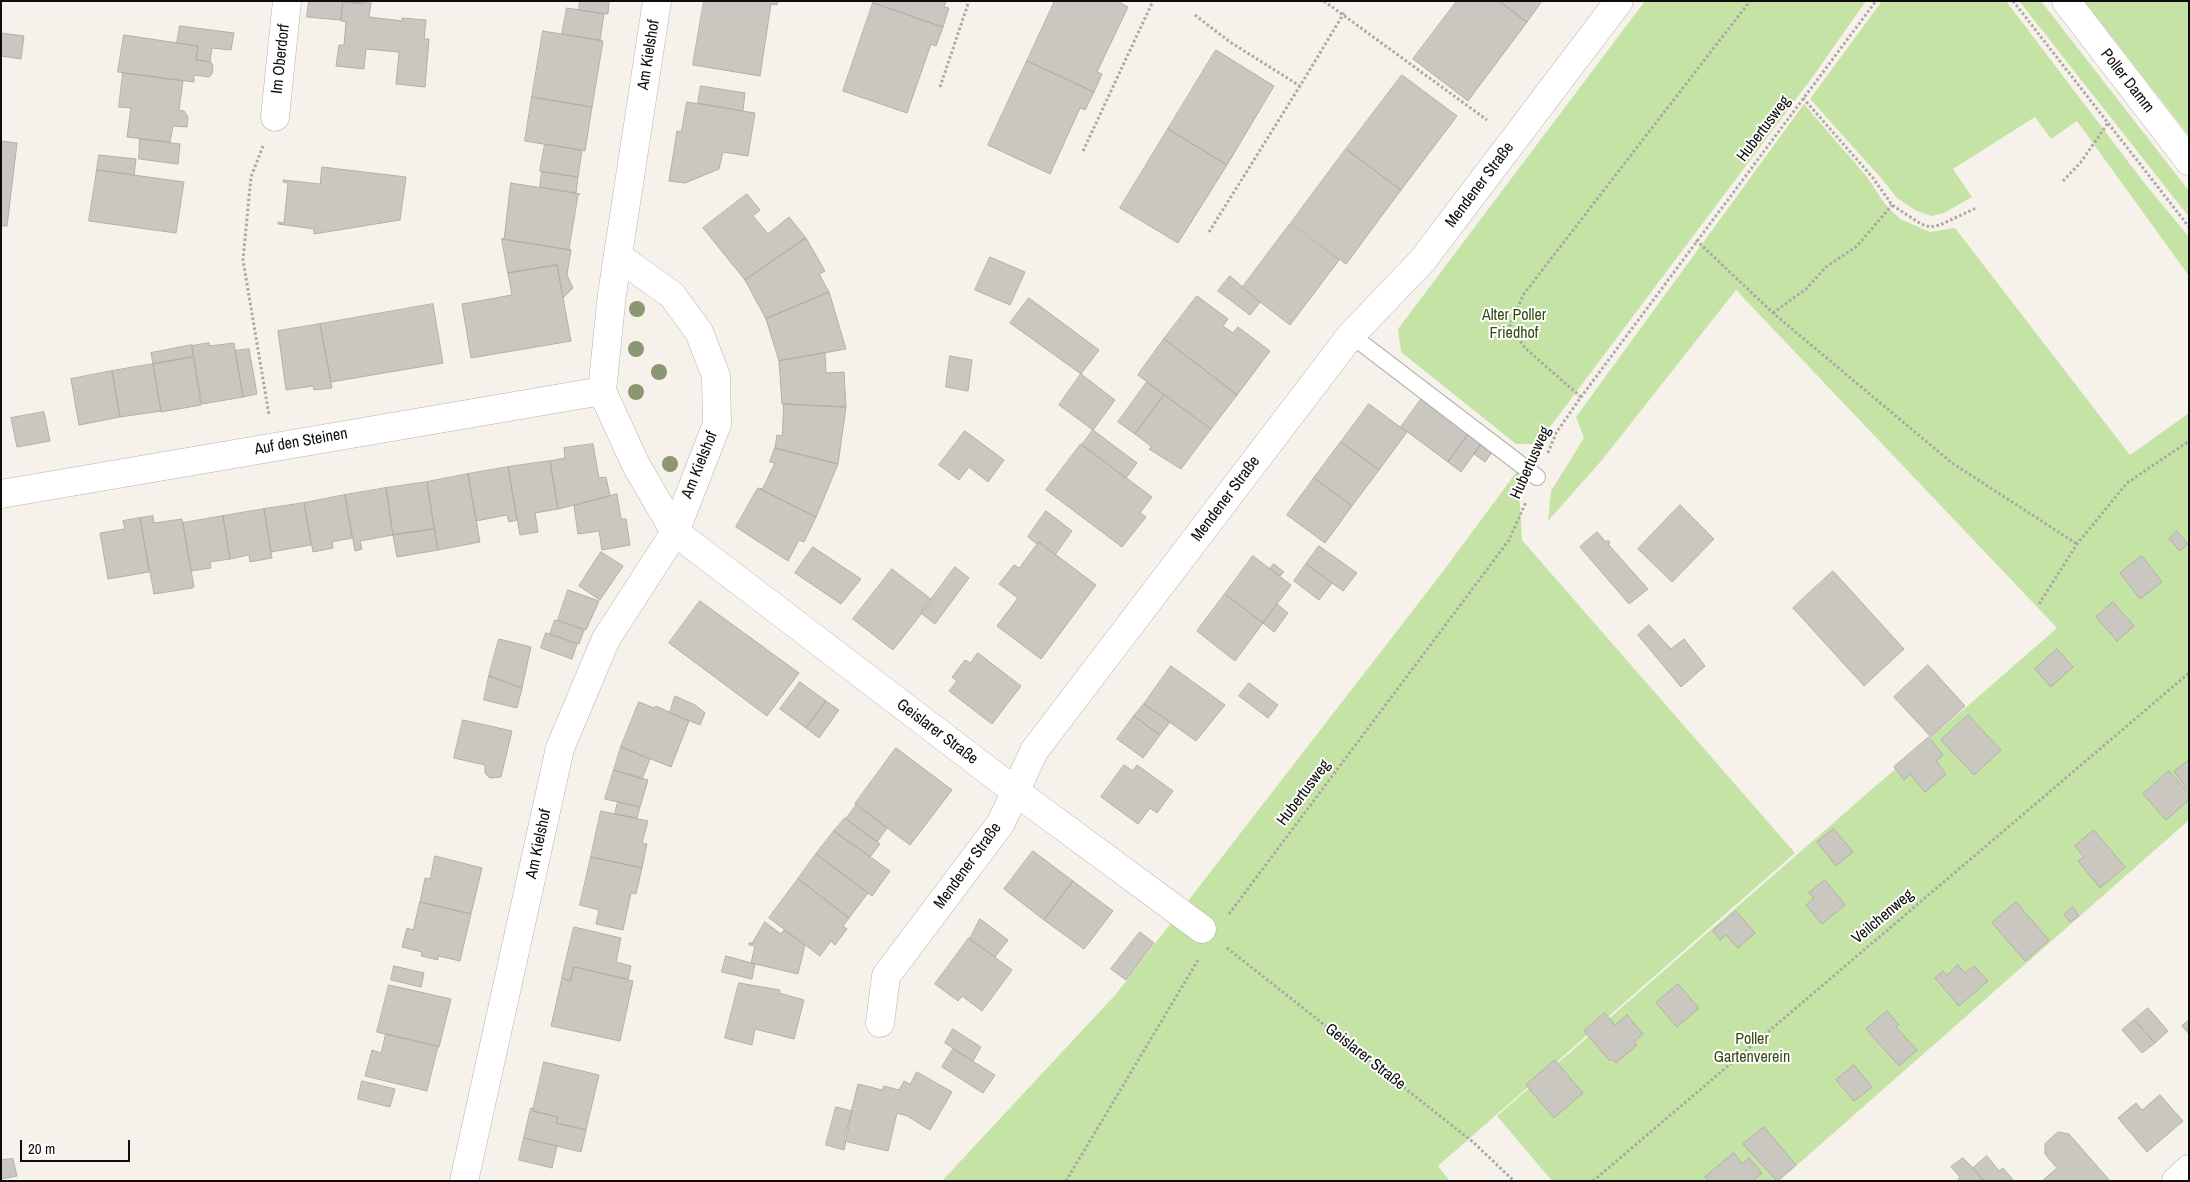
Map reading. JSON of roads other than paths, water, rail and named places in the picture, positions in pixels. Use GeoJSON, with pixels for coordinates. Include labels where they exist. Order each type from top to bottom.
{"type":"FeatureCollection","features":[{"type":"Feature","properties":{"kind":"street","name":"Im Oberdorf"},"geometry":{"type":"LineString","coordinates":[[274,117],[288,1]]}},
{"type":"Feature","properties":{"kind":"street","name":"Am Kielshof"},"geometry":{"type":"LineString","coordinates":[[657,1],[612,294],[602,391],[636,465],[675,532]]}},
{"type":"Feature","properties":{"kind":"street","name":"Mendener Straße"},"geometry":{"type":"LineString","coordinates":[[880,1023],[886,976],[1001,823],[1034,751],[1351,335],[1422,261],[1620,1]]}},
{"type":"Feature","properties":{"kind":"street","name":"Poller Damm"},"geometry":{"type":"LineString","coordinates":[[2066,1],[2189,161]]}},
{"type":"Feature","properties":{"kind":"street","name":"Am Kielshof"},"geometry":{"type":"LineString","coordinates":[[464,1181],[560,748],[606,639],[675,532],[717,424],[716,376],[699,332],[672,295],[619,256]]}},
{"type":"Feature","properties":{"kind":"street","name":"Auf den Steinen"},"geometry":{"type":"LineString","coordinates":[[1,494],[602,391]]}},
{"type":"Feature","properties":{"kind":"street","name":"Geislarer Straße"},"geometry":{"type":"LineString","coordinates":[[675,532],[1015,791],[1212,936]]}},
{"type":"Feature","properties":{"kind":"street"},"geometry":{"type":"LineString","coordinates":[[2176,1181],[2189,1169]]}},
{"type":"Feature","properties":{"kind":"lane"},"geometry":{"type":"LineString","coordinates":[[1351,335],[1537,477]]}},
{"type":"Feature","properties":{"kind":"park label","name":"Alter Poller Friedhof"},"geometry":{"type":"Point","coordinates":[1514,325]}},
{"type":"Feature","properties":{"kind":"park label","name":"Poller Gartenverein"},"geometry":{"type":"Point","coordinates":[1752,1049]}}]}
